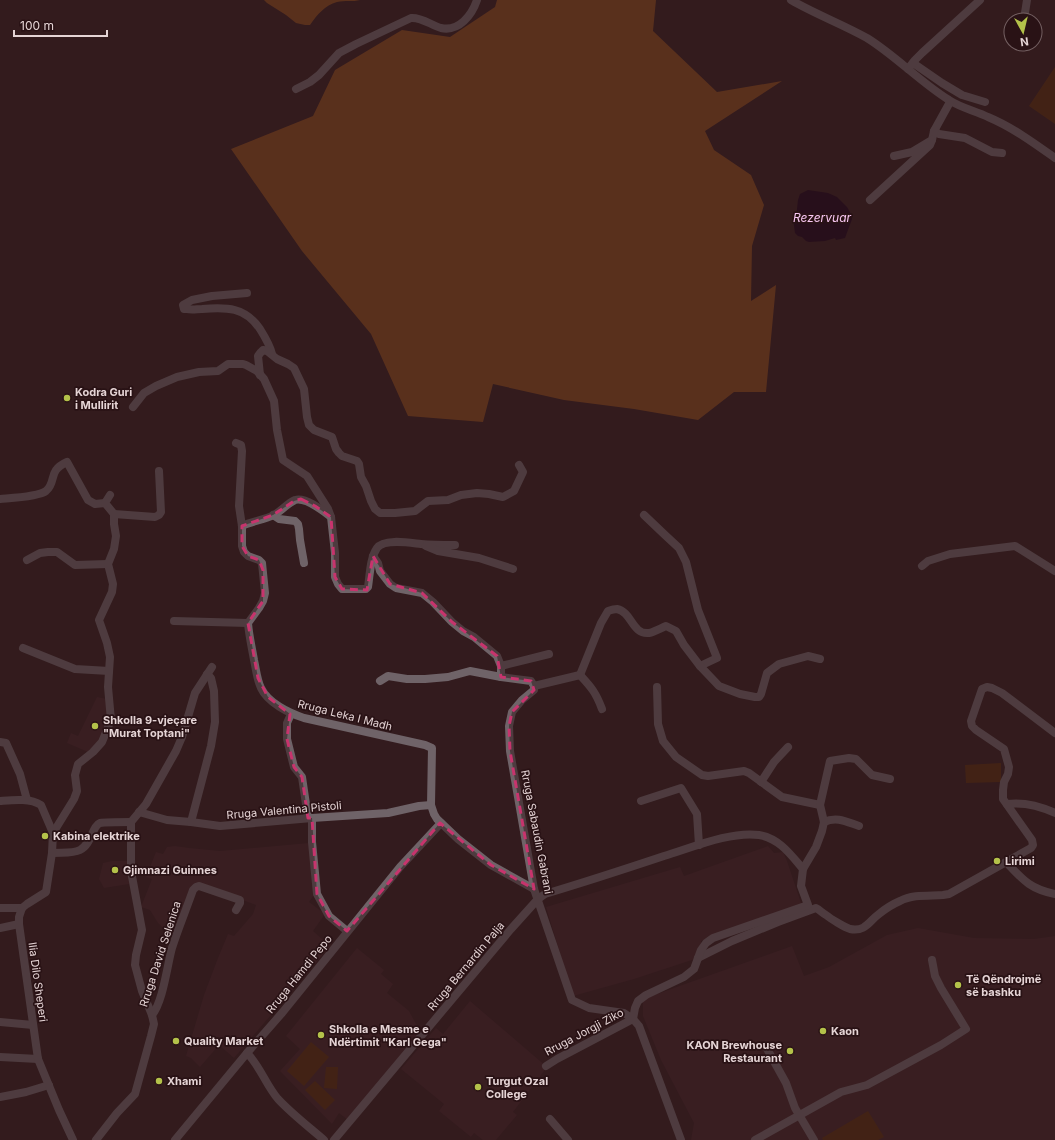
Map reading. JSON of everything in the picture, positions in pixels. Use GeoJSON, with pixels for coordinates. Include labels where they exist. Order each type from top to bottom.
{"type":"FeatureCollection","features":[{"type":"Feature","properties":{"kind":"street"},"geometry":{"type":"LineString","coordinates":[[296,89],[319,76],[339,53],[411,18],[417,18],[440,28],[452,28],[459,25],[474,9],[477,0]]}},
{"type":"Feature","properties":{"kind":"street"},"geometry":{"type":"LineString","coordinates":[[791,0],[867,38],[911,66],[962,94],[986,102]]}},
{"type":"Feature","properties":{"kind":"street"},"geometry":{"type":"LineString","coordinates":[[911,66],[922,53],[980,0]]}},
{"type":"Feature","properties":{"kind":"street"},"geometry":{"type":"LineString","coordinates":[[1025,12],[1027,0]]}},
{"type":"Feature","properties":{"kind":"street"},"geometry":{"type":"LineString","coordinates":[[911,66],[928,86],[950,102],[988,116],[1023,136],[1055,158]]}},
{"type":"Feature","properties":{"kind":"street"},"geometry":{"type":"LineString","coordinates":[[870,200],[930,145],[934,131],[950,102]]}},
{"type":"Feature","properties":{"kind":"street"},"geometry":{"type":"LineString","coordinates":[[934,131],[939,134],[965,138],[992,152],[1002,153]]}},
{"type":"Feature","properties":{"kind":"street"},"geometry":{"type":"LineString","coordinates":[[894,156],[912,152],[932,140]]}},
{"type":"Feature","properties":{"kind":"street"},"geometry":{"type":"LineString","coordinates":[[247,293],[212,296],[192,300],[183,305],[184,309],[191,310],[202,308],[225,309],[238,310],[245,313],[258,327],[272,354]]}},
{"type":"Feature","properties":{"kind":"street"},"geometry":{"type":"LineString","coordinates":[[260,375],[258,356],[264,350],[294,368],[304,389],[309,425],[314,430],[332,437],[339,453],[342,456],[357,461],[359,464],[361,478],[366,486],[371,501],[375,509],[380,513],[414,511],[428,500],[448,500],[461,496],[477,494],[489,494],[503,497],[514,491],[523,472],[519,465]]}},
{"type":"Feature","properties":{"kind":"street"},"geometry":{"type":"LineString","coordinates":[[133,406],[144,393],[156,386],[184,375],[218,370],[228,364],[243,364],[257,371],[264,379],[274,401],[277,430],[283,460],[307,476],[328,509],[331,517],[336,553],[335,577],[342,589],[366,590],[373,556],[379,545],[387,542],[455,545]]}},
{"type":"Feature","properties":{"kind":"street"},"geometry":{"type":"LineString","coordinates":[[174,621],[248,623],[263,601],[265,593],[262,564],[259,560],[248,556],[244,552],[242,546],[242,526],[239,506],[242,451],[240,445],[236,443]]}},
{"type":"Feature","properties":{"kind":"street"},"geometry":{"type":"LineString","coordinates":[[0,499],[40,494],[47,490],[51,483],[52,475],[60,465],[67,462],[88,500],[95,504],[106,503]]}},
{"type":"Feature","properties":{"kind":"street"},"geometry":{"type":"LineString","coordinates":[[114,514],[155,517],[159,515],[161,512],[159,471]]}},
{"type":"Feature","properties":{"kind":"street"},"geometry":{"type":"LineString","coordinates":[[106,503],[110,495]]}},
{"type":"Feature","properties":{"kind":"street"},"geometry":{"type":"LineString","coordinates":[[242,526],[273,515],[294,501],[301,499],[315,506],[331,517]]}},
{"type":"Feature","properties":{"kind":"street"},"geometry":{"type":"LineString","coordinates":[[53,832],[77,792],[75,775],[78,764],[93,752],[102,742],[111,720],[108,687],[110,657],[99,620],[113,588],[108,564],[114,548],[116,536],[114,514],[106,503]]}},
{"type":"Feature","properties":{"kind":"street"},"geometry":{"type":"LineString","coordinates":[[273,515],[279,519],[298,524],[304,563]]}},
{"type":"Feature","properties":{"kind":"street"},"geometry":{"type":"LineString","coordinates":[[644,515],[679,548],[686,562],[698,610],[717,658],[700,666]]}},
{"type":"Feature","properties":{"kind":"street"},"geometry":{"type":"LineString","coordinates":[[421,544],[438,551],[479,558],[513,569]]}},
{"type":"Feature","properties":{"kind":"street"},"geometry":{"type":"LineString","coordinates":[[922,566],[928,561],[950,554],[1015,546],[1055,571]]}},
{"type":"Feature","properties":{"kind":"street"},"geometry":{"type":"LineString","coordinates":[[27,560],[40,554],[57,552],[75,565],[108,564]]}},
{"type":"Feature","properties":{"kind":"street"},"geometry":{"type":"LineString","coordinates":[[373,556],[378,563],[380,571],[390,584],[396,588],[422,593],[452,622],[463,631],[474,637],[497,656],[501,677]]}},
{"type":"Feature","properties":{"kind":"street"},"geometry":{"type":"LineString","coordinates":[[580,675],[608,611],[616,609],[625,612],[638,630],[643,633],[650,633],[666,626],[676,631],[684,645],[700,666],[719,686],[740,694],[759,697],[767,674],[779,664],[808,656],[820,659]]}},
{"type":"Feature","properties":{"kind":"street","name":"Rruga Leka I Madh"},"geometry":{"type":"LineString","coordinates":[[248,623],[261,688],[268,698],[291,714],[304,718],[425,745],[432,748],[431,805],[434,814],[458,839],[491,865],[534,889]]}},
{"type":"Feature","properties":{"kind":"street"},"geometry":{"type":"LineString","coordinates":[[23,648],[75,669],[109,671]]}},
{"type":"Feature","properties":{"kind":"street"},"geometry":{"type":"LineString","coordinates":[[500,666],[549,654]]}},
{"type":"Feature","properties":{"kind":"street"},"geometry":{"type":"LineString","coordinates":[[152,1015],[142,991],[136,964],[136,955],[142,930],[131,870],[131,822],[146,804],[176,751],[182,737],[195,694],[210,670],[214,691],[215,722],[211,746],[191,822]]}},
{"type":"Feature","properties":{"kind":"street"},"geometry":{"type":"LineString","coordinates":[[380,681],[388,676],[407,679],[424,679],[448,677],[470,671],[531,681],[534,686],[580,675]]}},
{"type":"Feature","properties":{"kind":"street"},"geometry":{"type":"LineString","coordinates":[[580,675],[593,688],[602,709]]}},
{"type":"Feature","properties":{"kind":"street","name":"Rruga Sabaudin Gabrani"},"geometry":{"type":"LineString","coordinates":[[534,686],[534,690],[522,700],[512,712],[509,726],[510,751],[534,889],[572,1000],[588,1008],[624,1013],[633,1019]]}},
{"type":"Feature","properties":{"kind":"street"},"geometry":{"type":"LineString","coordinates":[[657,687],[658,724],[663,740],[676,757],[702,775],[708,776],[744,771],[782,797],[820,805]]}},
{"type":"Feature","properties":{"kind":"street"},"geometry":{"type":"LineString","coordinates":[[698,958],[732,941],[816,908],[827,916],[850,928],[856,929],[865,927],[878,914],[901,900],[910,897],[948,894],[1031,848],[1032,840],[1003,799],[1002,790],[1009,767],[1004,749],[972,726],[971,721],[982,689],[987,687],[992,688],[1002,693],[1055,733]]}},
{"type":"Feature","properties":{"kind":"street"},"geometry":{"type":"LineString","coordinates":[[291,714],[287,724],[287,739],[294,766],[302,777],[310,818],[317,894],[329,916],[347,931]]}},
{"type":"Feature","properties":{"kind":"street"},"geometry":{"type":"LineString","coordinates":[[0,742],[6,743],[20,774],[27,800]]}},
{"type":"Feature","properties":{"kind":"street"},"geometry":{"type":"LineString","coordinates":[[761,782],[774,762],[788,747]]}},
{"type":"Feature","properties":{"kind":"street"},"geometry":{"type":"LineString","coordinates":[[681,1140],[639,1026],[633,1019],[638,1001],[646,995],[684,977],[694,969],[701,950],[706,943],[713,938],[808,905],[801,886],[803,869],[816,847],[824,822],[820,805],[830,761],[856,758],[872,775],[890,779]]}},
{"type":"Feature","properties":{"kind":"street"},"geometry":{"type":"LineString","coordinates":[[641,801],[681,788],[697,814],[699,845]]}},
{"type":"Feature","properties":{"kind":"street"},"geometry":{"type":"LineString","coordinates":[[0,801],[27,800],[38,803],[41,805],[53,832],[52,853],[46,892],[22,908],[0,908]]}},
{"type":"Feature","properties":{"kind":"street"},"geometry":{"type":"LineString","coordinates":[[1007,804],[1025,804],[1055,813]]}},
{"type":"Feature","properties":{"kind":"street","name":"Rruga Valentina Pistoli"},"geometry":{"type":"LineString","coordinates":[[139,812],[167,820],[220,826],[388,813],[431,805]]}},
{"type":"Feature","properties":{"kind":"street"},"geometry":{"type":"LineString","coordinates":[[824,822],[831,819],[837,819],[859,826]]}},
{"type":"Feature","properties":{"kind":"street"},"geometry":{"type":"LineString","coordinates":[[52,853],[77,851],[82,849],[89,842],[95,827],[100,823],[131,822]]}},
{"type":"Feature","properties":{"kind":"street","name":"Rruga Hamdi Pepo"},"geometry":{"type":"LineString","coordinates":[[175,1140],[282,1013],[400,867],[441,823]]}},
{"type":"Feature","properties":{"kind":"street"},"geometry":{"type":"LineString","coordinates":[[538,899],[546,894],[699,845],[728,837],[744,835],[760,835],[772,840],[785,848],[803,869]]}},
{"type":"Feature","properties":{"kind":"street"},"geometry":{"type":"LineString","coordinates":[[1006,862],[1025,882],[1033,887],[1055,894]]}},
{"type":"Feature","properties":{"kind":"street","name":"Rruga David Selenica"},"geometry":{"type":"LineString","coordinates":[[96,1140],[117,1113],[135,1094],[153,1029],[154,1024],[152,1015],[159,1002],[172,948],[193,890],[199,886],[240,900],[236,910]]}},
{"type":"Feature","properties":{"kind":"street","name":"Rruga Bernardin Palja"},"geometry":{"type":"LineString","coordinates":[[334,1140],[520,918],[538,899]]}},
{"type":"Feature","properties":{"kind":"street","name":"Ilia Dilo Sheperi"},"geometry":{"type":"LineString","coordinates":[[22,908],[19,917],[19,924],[38,1059],[73,1140]]}},
{"type":"Feature","properties":{"kind":"street"},"geometry":{"type":"LineString","coordinates":[[0,928],[19,924]]}},
{"type":"Feature","properties":{"kind":"street"},"geometry":{"type":"LineString","coordinates":[[755,1140],[841,1092],[867,1085],[941,1045],[966,1029],[935,976],[932,960]]}},
{"type":"Feature","properties":{"kind":"street","name":"Rruga Jorgji Ziko"},"geometry":{"type":"LineString","coordinates":[[546,1066],[633,1019]]}},
{"type":"Feature","properties":{"kind":"street"},"geometry":{"type":"LineString","coordinates":[[0,1022],[33,1025]]}},
{"type":"Feature","properties":{"kind":"street"},"geometry":{"type":"LineString","coordinates":[[766,1047],[786,1082],[795,1108],[814,1140]]}},
{"type":"Feature","properties":{"kind":"street"},"geometry":{"type":"LineString","coordinates":[[247,1053],[256,1064],[277,1098],[324,1140]]}},
{"type":"Feature","properties":{"kind":"street"},"geometry":{"type":"LineString","coordinates":[[0,1057],[38,1059]]}},
{"type":"Feature","properties":{"kind":"street"},"geometry":{"type":"LineString","coordinates":[[0,1097],[26,1092],[49,1085]]}},
{"type":"Feature","properties":{"kind":"street"},"geometry":{"type":"LineString","coordinates":[[550,1119],[568,1140]]}},
{"type":"Feature","properties":{"kind":"highlighted area"},"geometry":{"type":"Polygon","coordinates":[[[301,499],[315,506],[331,517],[335,577],[342,589],[367,590],[373,556],[390,584],[422,593],[452,622],[497,656],[501,677],[531,681],[534,690],[512,712],[509,726],[510,751],[534,889],[491,865],[440,823],[347,931],[329,916],[317,894],[312,818],[308,818],[302,777],[294,767],[287,739],[290,714],[268,697],[258,678],[248,623],[263,601],[263,570],[259,560],[248,556],[242,546],[242,526],[273,515],[294,501],[301,499]]]}},
{"type":"Feature","properties":{"kind":"shaded area"},"geometry":{"type":"Polygon","coordinates":[[[264,0],[360,0],[340,1],[333,3],[322,11],[310,25],[305,25],[296,23],[264,0]]]}},
{"type":"Feature","properties":{"kind":"shaded area"},"geometry":{"type":"Polygon","coordinates":[[[497,0],[656,0],[653,31],[717,92],[782,81],[705,131],[714,150],[751,175],[764,205],[752,246],[751,301],[776,285],[766,392],[734,392],[698,420],[634,409],[564,400],[493,384],[483,422],[408,416],[371,334],[302,251],[231,149],[313,116],[335,70],[402,30],[450,37],[495,7],[497,0]]]}},
{"type":"Feature","properties":{"kind":"shaded area"},"geometry":{"type":"Polygon","coordinates":[[[1055,67],[1055,124],[1029,106],[1055,67]]]}},
{"type":"Feature","properties":{"kind":"shaded area","name":"Shkolla 9-vjeçare \"Murat Toptani\""},"geometry":{"type":"Polygon","coordinates":[[[97,697],[107,699],[110,720],[103,738],[88,752],[67,743],[71,733],[78,736],[97,697]]]}},
{"type":"Feature","properties":{"kind":"shaded area"},"geometry":{"type":"Polygon","coordinates":[[[1001,763],[1001,782],[966,783],[965,765],[1001,763]]]}},
{"type":"Feature","properties":{"kind":"shaded area"},"geometry":{"type":"Polygon","coordinates":[[[309,843],[314,895],[309,902],[325,914],[313,931],[330,946],[234,1058],[219,1045],[200,1067],[191,1058],[186,1056],[204,995],[228,934],[234,936],[253,914],[256,905],[197,883],[194,884],[181,915],[175,936],[158,923],[150,910],[141,907],[152,879],[146,877],[156,852],[163,854],[167,847],[175,846],[220,851],[309,843]]]}},
{"type":"Feature","properties":{"kind":"shaded area"},"geometry":{"type":"Polygon","coordinates":[[[768,846],[774,853],[783,852],[802,906],[701,941],[701,950],[698,958],[634,979],[573,996],[546,907],[680,867],[684,876],[768,846]]]}},
{"type":"Feature","properties":{"kind":"shaded area","name":"Gjimnazi Guinnes"},"geometry":{"type":"Polygon","coordinates":[[[112,861],[128,861],[129,884],[104,888],[99,879],[103,863],[112,861]]]}},
{"type":"Feature","properties":{"kind":"shaded area"},"geometry":{"type":"Polygon","coordinates":[[[918,928],[974,938],[1034,939],[1055,936],[1055,1140],[691,1140],[694,1123],[661,1060],[643,1016],[643,999],[792,946],[804,976],[829,967],[887,935],[918,928]]]}},
{"type":"Feature","properties":{"kind":"shaded area","name":"Shkolla e Mesme e Ndërtimit \"Karl Gega\""},"geometry":{"type":"Polygon","coordinates":[[[357,948],[384,970],[381,974],[393,984],[387,993],[409,1011],[416,1024],[422,1029],[348,1120],[339,1113],[332,1124],[280,1071],[300,1049],[286,1036],[357,948]]]}},
{"type":"Feature","properties":{"kind":"shaded area","name":"Turgut Ozal College"},"geometry":{"type":"Polygon","coordinates":[[[470,1001],[547,1067],[513,1112],[517,1115],[496,1140],[483,1140],[474,1133],[471,1137],[439,1111],[444,1104],[401,1069],[436,1028],[443,1034],[470,1001]]]}},
{"type":"Feature","properties":{"kind":"shaded area"},"geometry":{"type":"Polygon","coordinates":[[[311,1042],[329,1057],[304,1086],[287,1071],[311,1042]]]}},
{"type":"Feature","properties":{"kind":"shaded area"},"geometry":{"type":"Polygon","coordinates":[[[326,1067],[338,1067],[337,1089],[324,1088],[326,1067]]]}},
{"type":"Feature","properties":{"kind":"shaded area"},"geometry":{"type":"Polygon","coordinates":[[[315,1081],[335,1100],[325,1110],[305,1090],[315,1081]]]}},
{"type":"Feature","properties":{"kind":"shaded area"},"geometry":{"type":"Polygon","coordinates":[[[868,1111],[884,1137],[878,1140],[823,1140],[822,1138],[868,1111]]]}},
{"type":"Feature","properties":{"kind":"water","name":"Rezervuar"},"geometry":{"type":"Polygon","coordinates":[[[808,190],[828,193],[837,197],[847,207],[852,219],[845,238],[809,242],[795,233],[793,219],[796,218],[798,200],[800,194],[808,190]]]}},
{"type":"Feature","properties":{"kind":"place","name":"Kodra Guri i Mullirit"},"geometry":{"type":"Point","coordinates":[67,398]}},
{"type":"Feature","properties":{"kind":"place","name":"Shkolla 9-vjeçare \"Murat Toptani\""},"geometry":{"type":"Point","coordinates":[95,726]}},
{"type":"Feature","properties":{"kind":"place","name":"Kabina elektrike"},"geometry":{"type":"Point","coordinates":[45,836]}},
{"type":"Feature","properties":{"kind":"place","name":"Lirimi"},"geometry":{"type":"Point","coordinates":[997,861]}},
{"type":"Feature","properties":{"kind":"place","name":"Gjimnazi Guinnes"},"geometry":{"type":"Point","coordinates":[115,870]}},
{"type":"Feature","properties":{"kind":"place","name":"Të Qëndrojmë së bashku"},"geometry":{"type":"Point","coordinates":[958,985]}},
{"type":"Feature","properties":{"kind":"place","name":"Kaon"},"geometry":{"type":"Point","coordinates":[823,1031]}},
{"type":"Feature","properties":{"kind":"place","name":"Shkolla e Mesme e Ndërtimit \"Karl Gega\""},"geometry":{"type":"Point","coordinates":[321,1035]}},
{"type":"Feature","properties":{"kind":"place","name":"Quality Market"},"geometry":{"type":"Point","coordinates":[176,1041]}},
{"type":"Feature","properties":{"kind":"place","name":"KAON Brewhouse Restaurant"},"geometry":{"type":"Point","coordinates":[790,1051]}},
{"type":"Feature","properties":{"kind":"place","name":"Xhami"},"geometry":{"type":"Point","coordinates":[159,1081]}},
{"type":"Feature","properties":{"kind":"place","name":"Turgut Ozal College"},"geometry":{"type":"Point","coordinates":[478,1087]}}]}
